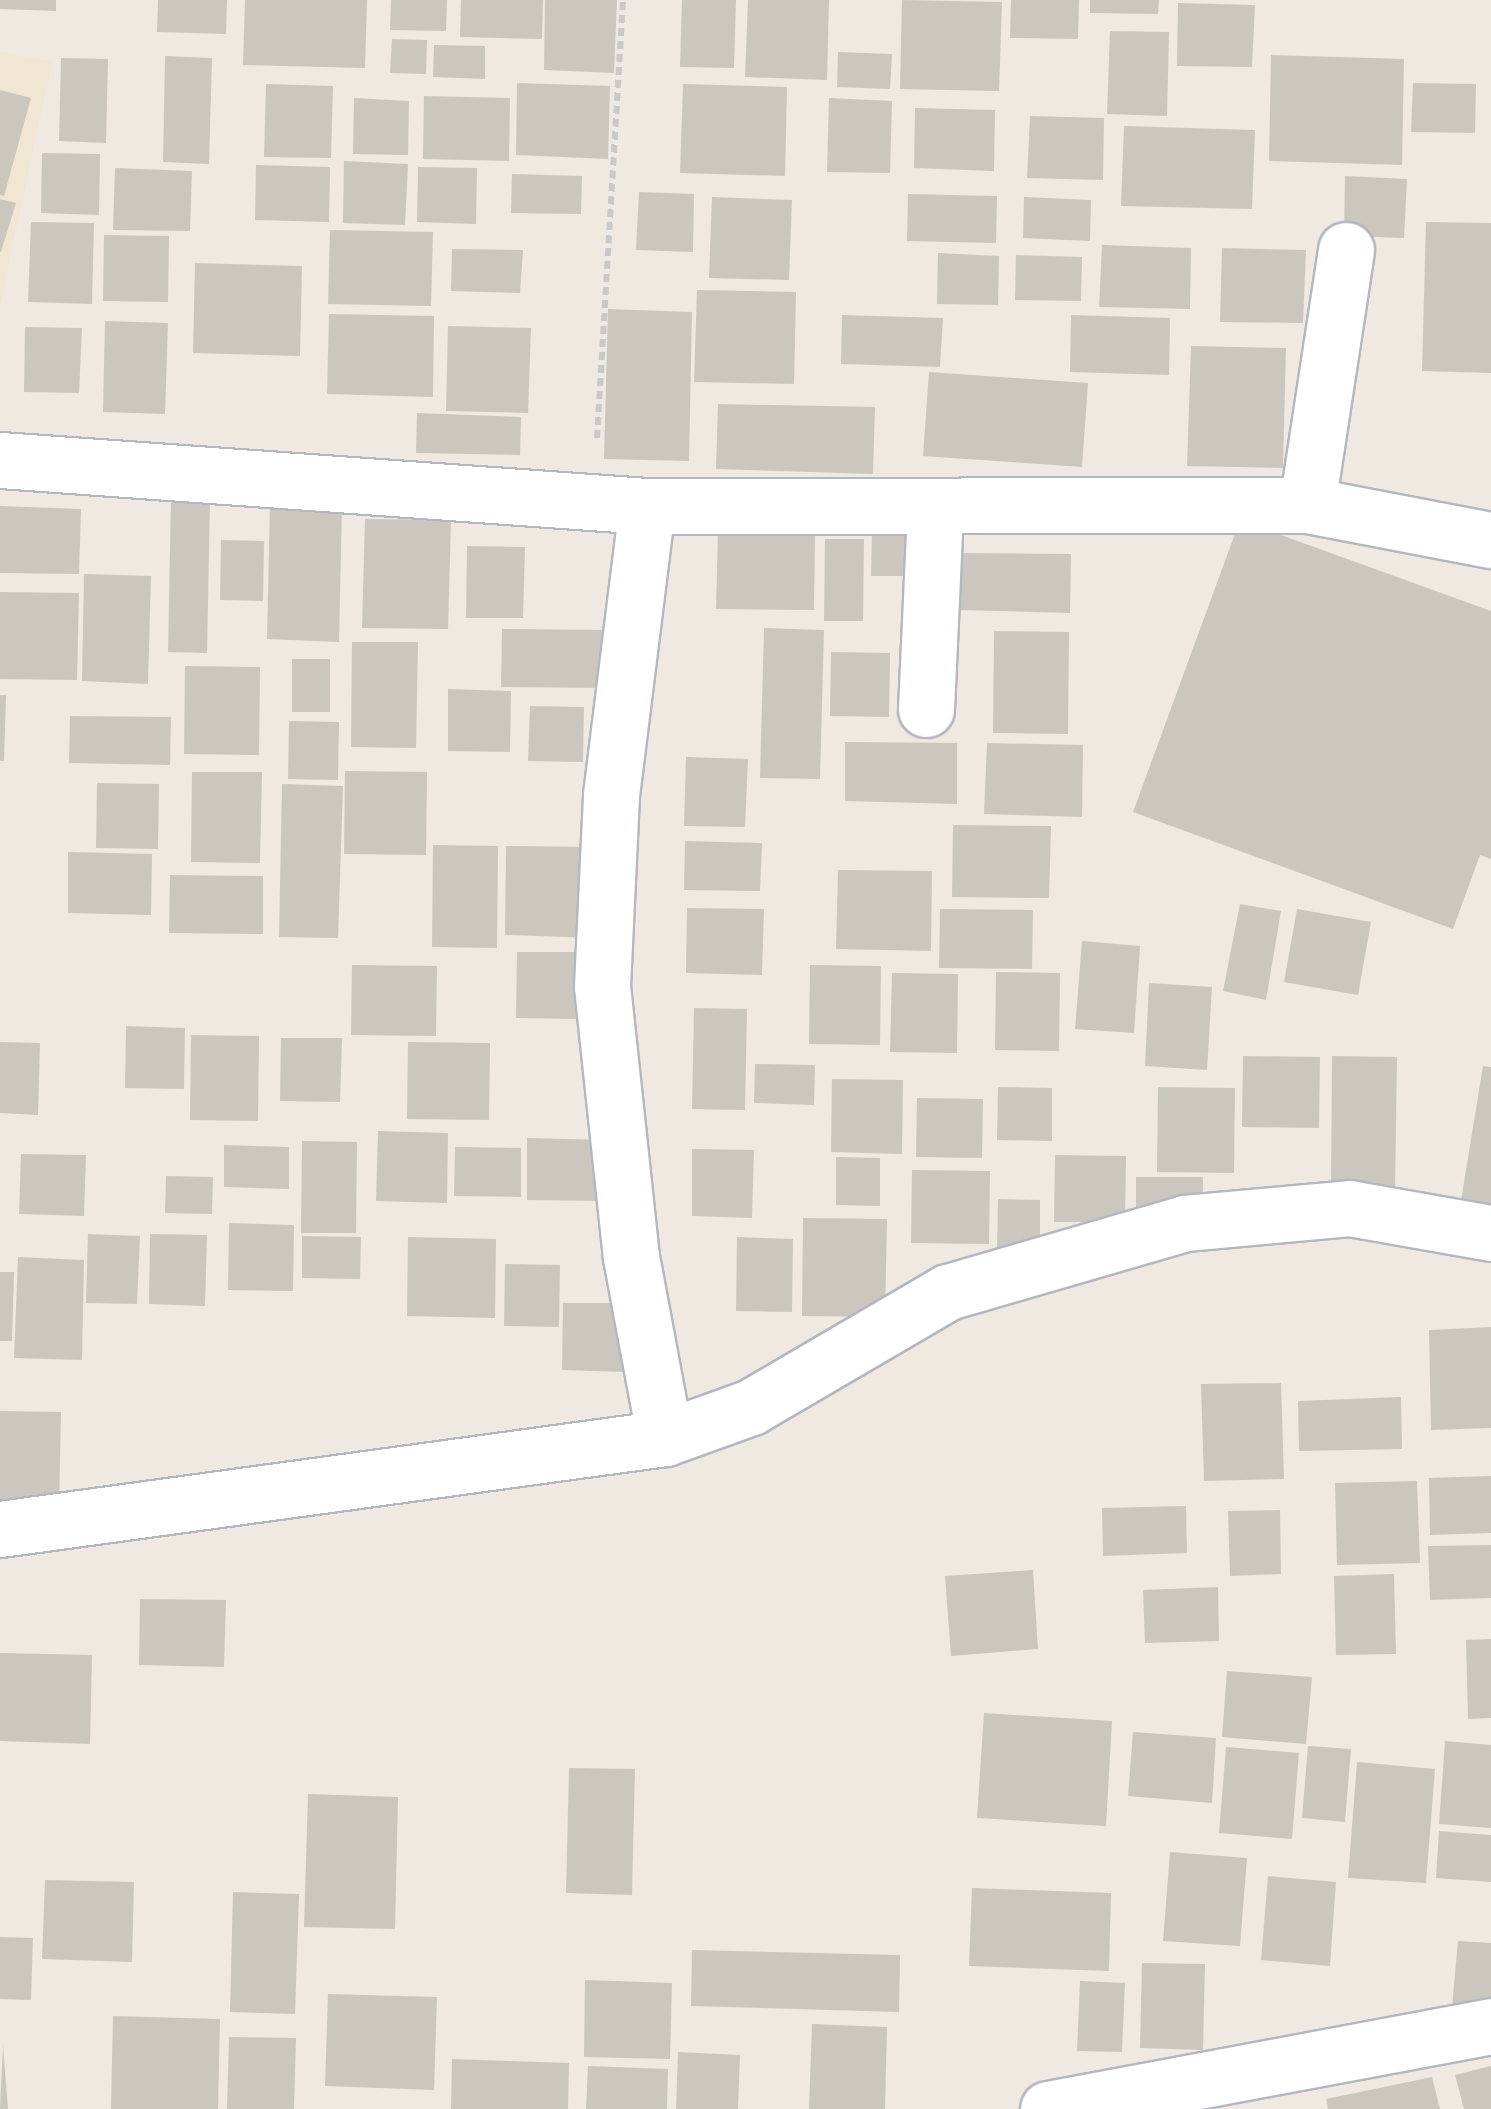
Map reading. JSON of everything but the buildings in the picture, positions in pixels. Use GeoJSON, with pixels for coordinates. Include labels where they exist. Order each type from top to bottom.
{"type":"FeatureCollection","features":[{"type":"Feature","properties":{"kind":"street"},"geometry":{"type":"LineString","coordinates":[[1307,505],[1346,250]]}},
{"type":"Feature","properties":{"kind":"street"},"geometry":{"type":"LineString","coordinates":[[0,460],[647,506],[1307,505],[1491,540]]}},
{"type":"Feature","properties":{"kind":"street"},"geometry":{"type":"LineString","coordinates":[[647,506],[612,777],[602,986],[630,1257],[665,1438]]}},
{"type":"Feature","properties":{"kind":"street"},"geometry":{"type":"LineString","coordinates":[[926,709],[934,508]]}},
{"type":"Feature","properties":{"kind":"street"},"geometry":{"type":"LineString","coordinates":[[0,1529],[665,1438],[751,1406],[948,1292],[1185,1224],[1349,1208],[1491,1233]]}},
{"type":"Feature","properties":{"kind":"street"},"geometry":{"type":"LineString","coordinates":[[1048,2109],[1491,2026]]}},
{"type":"Feature","properties":{"kind":"path"},"geometry":{"type":"LineString","coordinates":[[594,504],[624,0]]}},
{"type":"Feature","properties":{"kind":"shaded area"},"geometry":{"type":"Polygon","coordinates":[[[0,52],[52,61],[0,305],[0,52]]]}}]}
